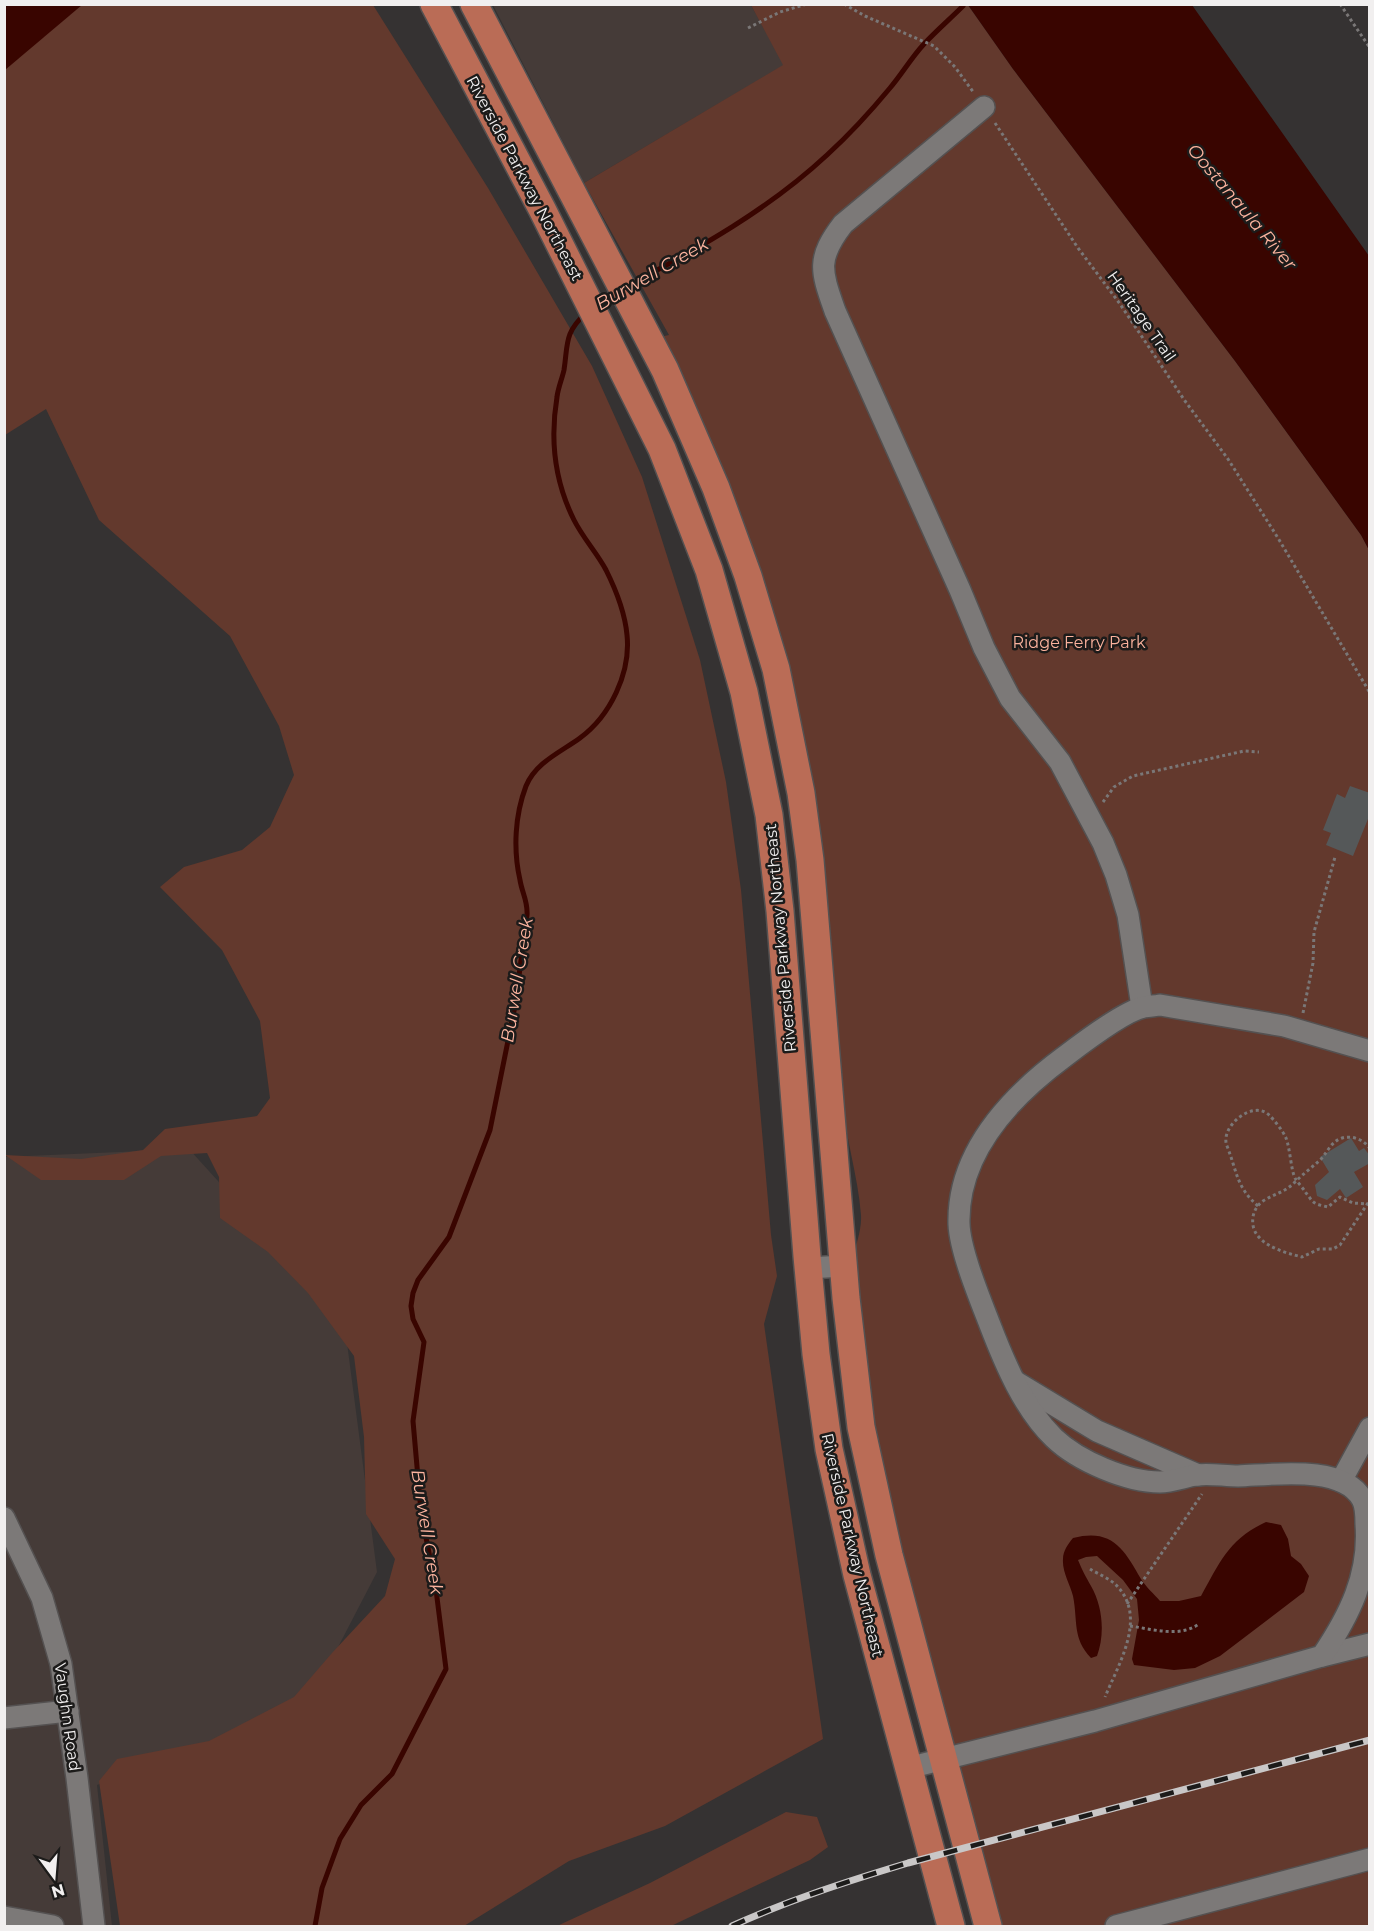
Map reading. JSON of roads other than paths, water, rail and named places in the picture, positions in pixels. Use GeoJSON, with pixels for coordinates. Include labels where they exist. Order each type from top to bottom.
{"type":"FeatureCollection","features":[{"type":"Feature","properties":{"kind":"main road","name":"Riverside Parkway Northeast"},"geometry":{"type":"LineString","coordinates":[[434,4],[542,208],[662,448],[709,570],[744,692],[769,815],[780,911],[808,1268],[816,1354],[829,1449],[857,1575],[951,1926]]}},
{"type":"Feature","properties":{"kind":"main road","name":"Riverside Parkway Northeast"},"geometry":{"type":"LineString","coordinates":[[474,4],[653,345],[691,428],[748,576],[776,669],[801,794],[811,870],[853,1369],[861,1427],[889,1555],[988,1926]]}},
{"type":"Feature","properties":{"kind":"lane"},"geometry":{"type":"LineString","coordinates":[[984,107],[843,224],[831,240],[824,255],[823,272],[835,310],[984,648],[1010,698],[1060,762],[1093,822],[1116,875],[1128,915],[1142,1007]]}},
{"type":"Feature","properties":{"kind":"lane"},"geometry":{"type":"LineString","coordinates":[[1323,1656],[1344,1623],[1355,1600],[1365,1564],[1367,1532],[1362,1498],[1354,1489],[1341,1481],[1314,1475],[1207,1475],[1160,1482],[1135,1479],[1100,1467],[1078,1456],[1055,1439],[1025,1401],[986,1313],[972,1274],[959,1226],[969,1165],[989,1129],[1042,1073],[1089,1039],[1142,1007],[1160,1005],[1258,1021],[1300,1030],[1370,1051]]}},
{"type":"Feature","properties":{"kind":"lane"},"geometry":{"type":"LineString","coordinates":[[808,1268],[844,1266]]}},
{"type":"Feature","properties":{"kind":"lane"},"geometry":{"type":"LineString","coordinates":[[1016,1382],[1097,1431],[1207,1475]]}},
{"type":"Feature","properties":{"kind":"lane"},"geometry":{"type":"LineString","coordinates":[[1341,1481],[1370,1428]]}},
{"type":"Feature","properties":{"kind":"lane","name":"Vaughn Road"},"geometry":{"type":"LineString","coordinates":[[4,1518],[48,1615],[61,1664],[94,1926]]}},
{"type":"Feature","properties":{"kind":"lane"},"geometry":{"type":"LineString","coordinates":[[908,1768],[1095,1721],[1370,1644]]}},
{"type":"Feature","properties":{"kind":"lane"},"geometry":{"type":"LineString","coordinates":[[4,1718],[68,1711]]}},
{"type":"Feature","properties":{"kind":"lane"},"geometry":{"type":"LineString","coordinates":[[1116,1926],[1370,1859]]}},
{"type":"Feature","properties":{"kind":"lane"},"geometry":{"type":"LineString","coordinates":[[4,1917],[53,1926]]}},
{"type":"Feature","properties":{"kind":"water"},"geometry":{"type":"Polygon","coordinates":[[[5,4],[82,4],[82,5],[5,70],[5,4]]]}},
{"type":"Feature","properties":{"kind":"water","name":"Oostanaula River"},"geometry":{"type":"Polygon","coordinates":[[[968,5],[1192,5],[1369,256],[1369,550],[1361,535],[1235,361],[1013,69],[968,5]]]}},
{"type":"Feature","properties":{"kind":"water"},"geometry":{"type":"Polygon","coordinates":[[[1266,1522],[1281,1525],[1288,1539],[1291,1556],[1301,1564],[1309,1576],[1304,1592],[1220,1656],[1195,1668],[1174,1670],[1134,1665],[1132,1659],[1139,1620],[1137,1599],[1123,1580],[1097,1556],[1078,1560],[1095,1594],[1102,1621],[1100,1648],[1097,1656],[1091,1658],[1085,1651],[1078,1636],[1073,1596],[1063,1564],[1065,1550],[1073,1538],[1098,1536],[1107,1539],[1122,1550],[1143,1582],[1160,1601],[1179,1601],[1201,1596],[1220,1562],[1234,1544],[1266,1522]]]}},
{"type":"Feature","properties":{"kind":"waterway","name":"Burwell Creek"},"geometry":{"type":"LineString","coordinates":[[629,285],[733,226],[805,175],[860,122],[924,44],[963,6]]}},
{"type":"Feature","properties":{"kind":"waterway","name":"Burwell Creek"},"geometry":{"type":"LineString","coordinates":[[599,304],[616,293]]}},
{"type":"Feature","properties":{"kind":"waterway","name":"Burwell Creek"},"geometry":{"type":"LineString","coordinates":[[315,1926],[322,1888],[340,1839],[361,1805],[392,1774],[446,1669],[433,1566],[421,1512],[413,1421],[424,1342],[413,1319],[411,1306],[418,1280],[449,1237],[490,1130],[515,1006],[527,915],[527,905],[516,856],[519,809],[526,786],[536,770],[580,738],[601,718],[616,692],[626,664],[627,635],[620,602],[606,570],[574,520],[568,506],[558,475],[554,444],[555,413],[568,339],[574,327],[586,313]]}},
{"type":"Feature","properties":{"kind":"railway"},"geometry":{"type":"LineString","coordinates":[[732,1926],[819,1892],[908,1863],[1370,1740]]}},
{"type":"Feature","properties":{"kind":"park label","name":"Ridge Ferry Park"},"geometry":{"type":"Point","coordinates":[1079,642]}}]}
